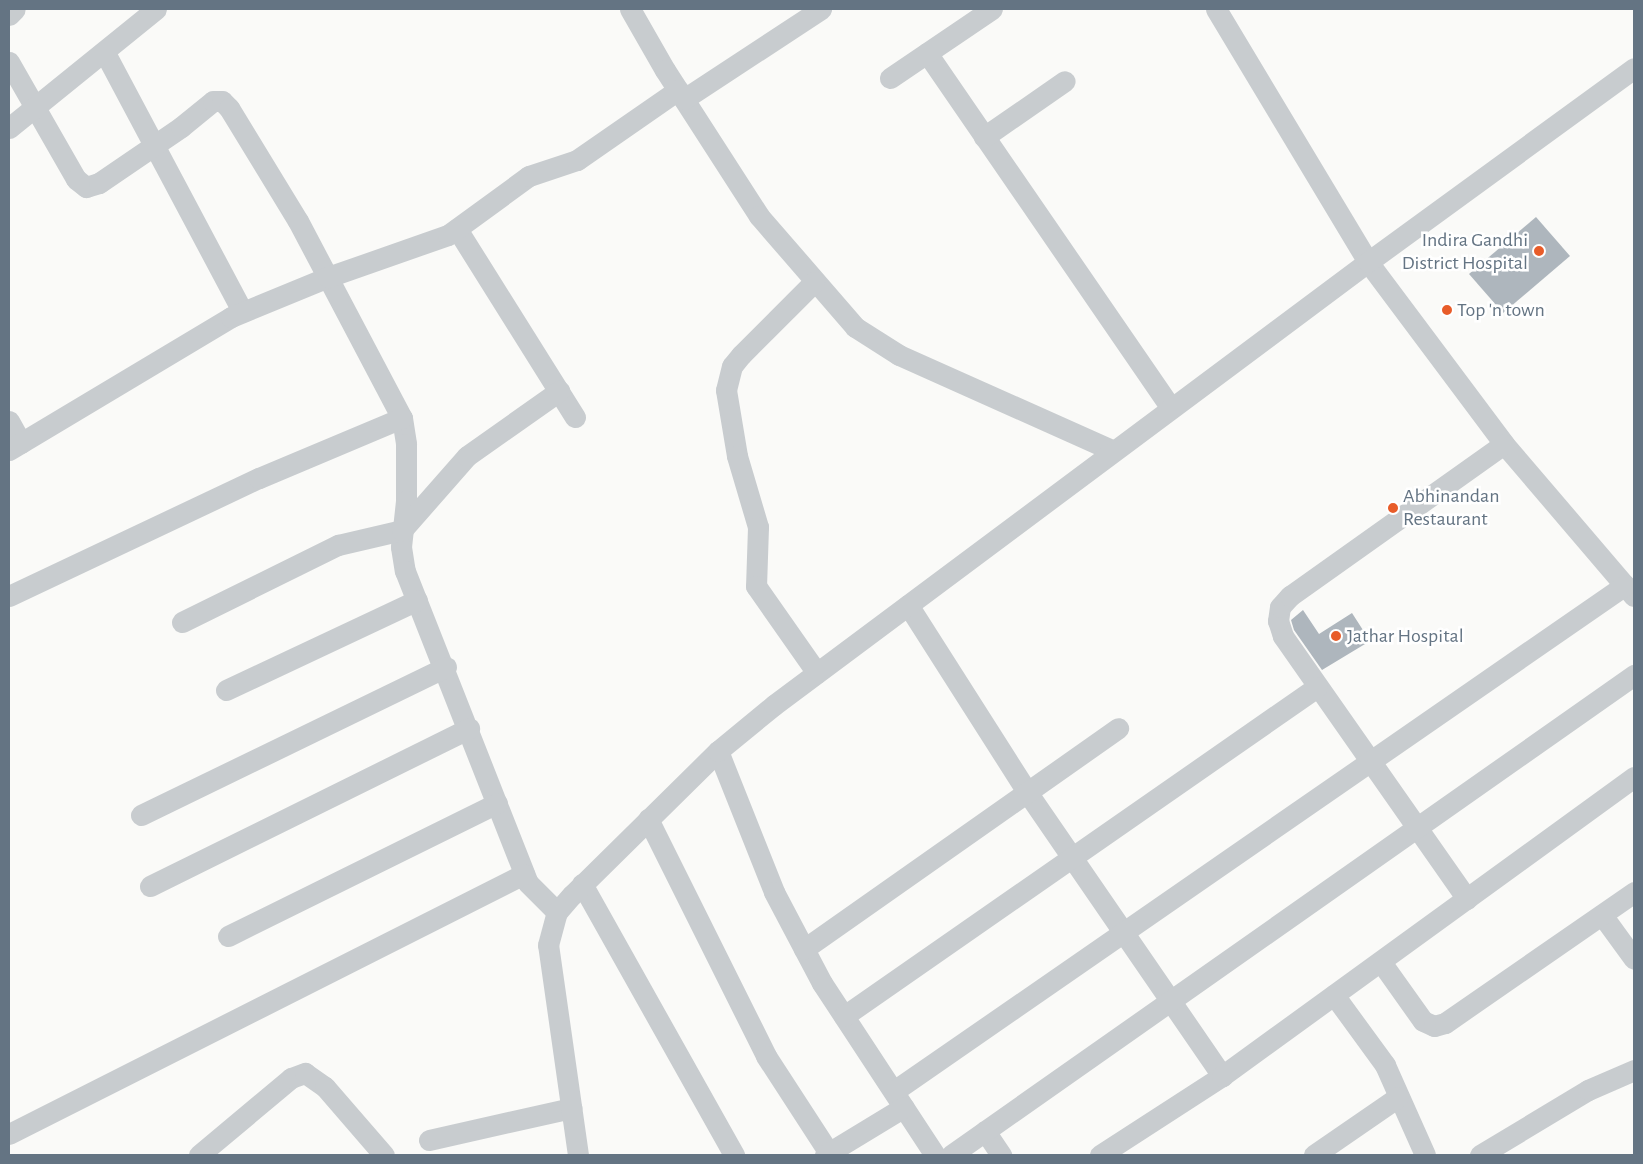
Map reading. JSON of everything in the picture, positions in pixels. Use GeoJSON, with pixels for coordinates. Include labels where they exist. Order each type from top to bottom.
{"type":"FeatureCollection","features":[{"type":"Feature","properties":{"kind":"street"},"geometry":{"type":"LineString","coordinates":[[9,14],[16,9]]}},
{"type":"Feature","properties":{"kind":"street"},"geometry":{"type":"LineString","coordinates":[[9,128],[105,53],[156,9]]}},
{"type":"Feature","properties":{"kind":"street"},"geometry":{"type":"LineString","coordinates":[[630,9],[681,95],[759,216],[814,282],[855,327],[874,342],[1114,451]]}},
{"type":"Feature","properties":{"kind":"street"},"geometry":{"type":"LineString","coordinates":[[9,421],[15,447],[162,356],[243,312],[328,277],[439,238],[457,229],[529,176],[577,160],[821,9]]}},
{"type":"Feature","properties":{"kind":"street"},"geometry":{"type":"LineString","coordinates":[[890,78],[992,9]]}},
{"type":"Feature","properties":{"kind":"street"},"geometry":{"type":"LineString","coordinates":[[648,819],[766,1056],[827,1154],[1125,931],[1369,762],[1629,591],[1504,444],[1368,262],[1216,9]]}},
{"type":"Feature","properties":{"kind":"street"},"geometry":{"type":"LineString","coordinates":[[105,53],[156,144],[243,312]]}},
{"type":"Feature","properties":{"kind":"street"},"geometry":{"type":"LineString","coordinates":[[927,53],[1172,408]]}},
{"type":"Feature","properties":{"kind":"street"},"geometry":{"type":"LineString","coordinates":[[9,62],[76,179],[86,187],[99,183],[156,144],[206,105],[213,101],[222,101],[298,221],[402,418],[406,470],[402,559],[417,600],[446,667],[524,874],[534,893],[557,912]]}},
{"type":"Feature","properties":{"kind":"street"},"geometry":{"type":"LineString","coordinates":[[578,1155],[548,945],[557,912],[582,884],[718,751],[817,673],[1368,262],[1634,68]]}},
{"type":"Feature","properties":{"kind":"street"},"geometry":{"type":"LineString","coordinates":[[984,137],[1065,81]]}},
{"type":"Feature","properties":{"kind":"street"},"geometry":{"type":"LineString","coordinates":[[457,229],[575,417]]}},
{"type":"Feature","properties":{"kind":"street"},"geometry":{"type":"LineString","coordinates":[[814,282],[732,366],[726,390],[737,456],[758,527],[756,586],[817,673]]}},
{"type":"Feature","properties":{"kind":"street"},"geometry":{"type":"LineString","coordinates":[[182,622],[338,545],[402,530],[467,456],[559,391]]}},
{"type":"Feature","properties":{"kind":"street"},"geometry":{"type":"LineString","coordinates":[[9,596],[250,482],[402,418]]}},
{"type":"Feature","properties":{"kind":"street"},"geometry":{"type":"LineString","coordinates":[[1467,899],[1317,687],[1279,628],[1278,613],[1284,602],[1504,444]]}},
{"type":"Feature","properties":{"kind":"street"},"geometry":{"type":"LineString","coordinates":[[226,690],[417,600]]}},
{"type":"Feature","properties":{"kind":"street"},"geometry":{"type":"LineString","coordinates":[[908,605],[1027,792],[1125,931],[1222,1076]]}},
{"type":"Feature","properties":{"kind":"street"},"geometry":{"type":"LineString","coordinates":[[141,815],[446,667]]}},
{"type":"Feature","properties":{"kind":"street"},"geometry":{"type":"LineString","coordinates":[[951,1155],[1634,674]]}},
{"type":"Feature","properties":{"kind":"street"},"geometry":{"type":"LineString","coordinates":[[844,1016],[1317,687]]}},
{"type":"Feature","properties":{"kind":"street"},"geometry":{"type":"LineString","coordinates":[[150,886],[469,728]]}},
{"type":"Feature","properties":{"kind":"street"},"geometry":{"type":"LineString","coordinates":[[804,949],[1118,728]]}},
{"type":"Feature","properties":{"kind":"street"},"geometry":{"type":"LineString","coordinates":[[718,751],[770,884],[804,949],[844,1016],[935,1155]]}},
{"type":"Feature","properties":{"kind":"street"},"geometry":{"type":"LineString","coordinates":[[1100,1155],[1222,1076],[1634,777]]}},
{"type":"Feature","properties":{"kind":"street"},"geometry":{"type":"LineString","coordinates":[[228,936],[497,803]]}},
{"type":"Feature","properties":{"kind":"street"},"geometry":{"type":"LineString","coordinates":[[9,1134],[524,874]]}},
{"type":"Feature","properties":{"kind":"street"},"geometry":{"type":"LineString","coordinates":[[582,884],[734,1155]]}},
{"type":"Feature","properties":{"kind":"street"},"geometry":{"type":"LineString","coordinates":[[1380,962],[1413,1011],[1423,1021],[1434,1026],[1458,1016],[1634,892]]}},
{"type":"Feature","properties":{"kind":"street"},"geometry":{"type":"LineString","coordinates":[[1602,915],[1634,960]]}},
{"type":"Feature","properties":{"kind":"street"},"geometry":{"type":"LineString","coordinates":[[1334,995],[1385,1064],[1425,1155]]}},
{"type":"Feature","properties":{"kind":"street"},"geometry":{"type":"LineString","coordinates":[[1480,1155],[1588,1090],[1634,1070]]}},
{"type":"Feature","properties":{"kind":"street"},"geometry":{"type":"LineString","coordinates":[[199,1155],[290,1078],[306,1074],[325,1088],[384,1155]]}},
{"type":"Feature","properties":{"kind":"street"},"geometry":{"type":"LineString","coordinates":[[1314,1155],[1398,1097]]}},
{"type":"Feature","properties":{"kind":"street"},"geometry":{"type":"LineString","coordinates":[[429,1140],[572,1108]]}},
{"type":"Feature","properties":{"kind":"street"},"geometry":{"type":"LineString","coordinates":[[985,1131],[1001,1155]]}},
{"type":"Feature","properties":{"kind":"building"},"geometry":{"type":"Polygon","coordinates":[[[1536,217],[1570,256],[1503,313],[1469,274],[1536,217]]]}},
{"type":"Feature","properties":{"kind":"building"},"geometry":{"type":"Polygon","coordinates":[[[1303,610],[1319,634],[1352,613],[1370,641],[1322,670],[1294,630],[1291,620],[1303,610]]]}},
{"type":"Feature","properties":{"kind":"place","name":"Indira Gandhi District Hospital"},"geometry":{"type":"Point","coordinates":[1539,251]}},
{"type":"Feature","properties":{"kind":"place","name":"Top 'n town"},"geometry":{"type":"Point","coordinates":[1447,310]}},
{"type":"Feature","properties":{"kind":"place","name":"Abhinandan Restaurant"},"geometry":{"type":"Point","coordinates":[1393,508]}},
{"type":"Feature","properties":{"kind":"place","name":"Jathar Hospital"},"geometry":{"type":"Point","coordinates":[1336,636]}}]}
